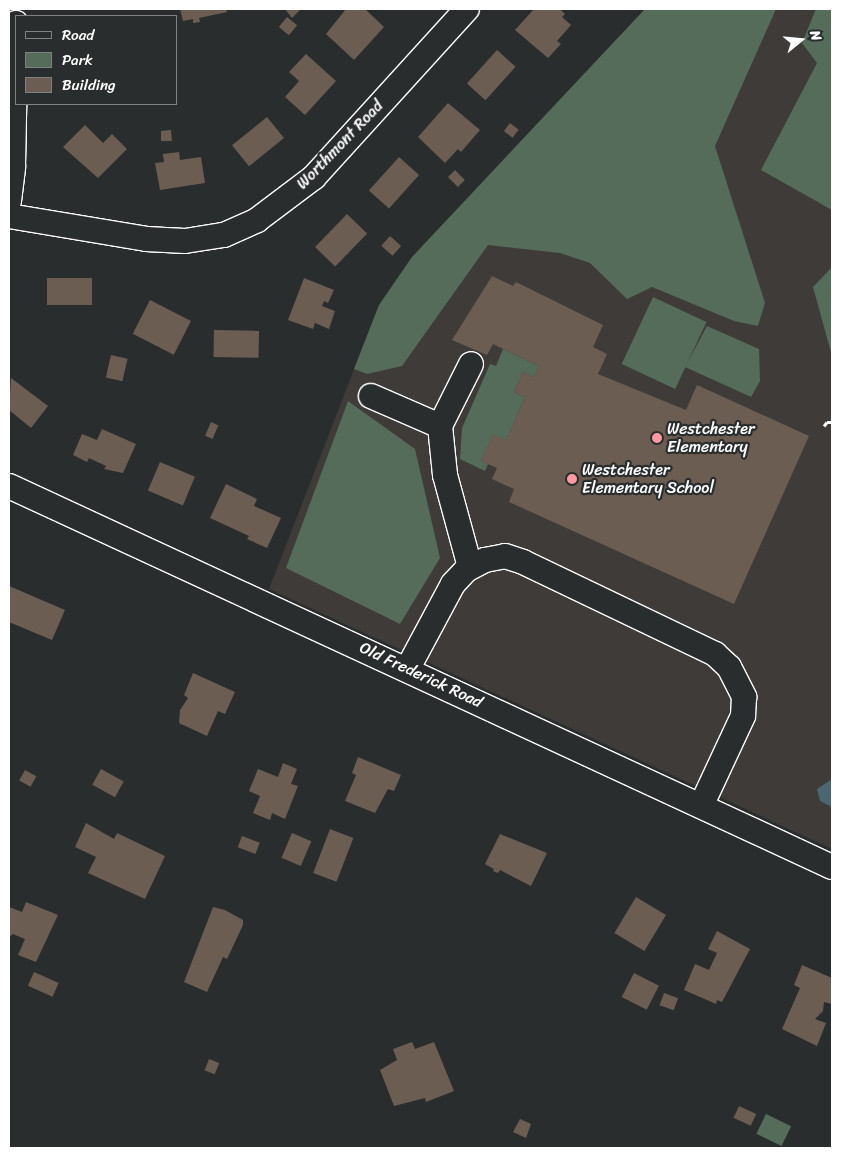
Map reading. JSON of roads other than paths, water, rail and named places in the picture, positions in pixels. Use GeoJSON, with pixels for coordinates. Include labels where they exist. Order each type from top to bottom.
{"type":"FeatureCollection","features":[{"type":"Feature","properties":{"kind":"street","name":"Worthmont Road"},"geometry":{"type":"LineString","coordinates":[[9,216],[146,239],[185,241],[224,235],[257,220],[314,177],[467,9]]}},
{"type":"Feature","properties":{"kind":"street"},"geometry":{"type":"LineString","coordinates":[[9,201],[13,166],[14,29]]}},
{"type":"Feature","properties":{"kind":"street"},"geometry":{"type":"LineString","coordinates":[[470,568],[445,476],[440,426],[471,364]]}},
{"type":"Feature","properties":{"kind":"street"},"geometry":{"type":"LineString","coordinates":[[371,396],[440,426]]}},
{"type":"Feature","properties":{"kind":"street","name":"Old Frederick Road"},"geometry":{"type":"LineString","coordinates":[[9,486],[408,668],[832,867]]}},
{"type":"Feature","properties":{"kind":"street"},"geometry":{"type":"LineString","coordinates":[[408,668],[453,584],[470,568],[485,560],[505,556],[715,654],[739,682],[744,697],[743,716],[701,806]]}},
{"type":"Feature","properties":{"kind":"water"},"geometry":{"type":"Polygon","coordinates":[[[832,779],[832,807],[820,801],[817,789],[832,779]]]}},
{"type":"Feature","properties":{"kind":"place","name":"Westchester Elementary"},"geometry":{"type":"Point","coordinates":[657,438]}},
{"type":"Feature","properties":{"kind":"place","name":"Westchester Elementary School"},"geometry":{"type":"Point","coordinates":[572,479]}}]}
